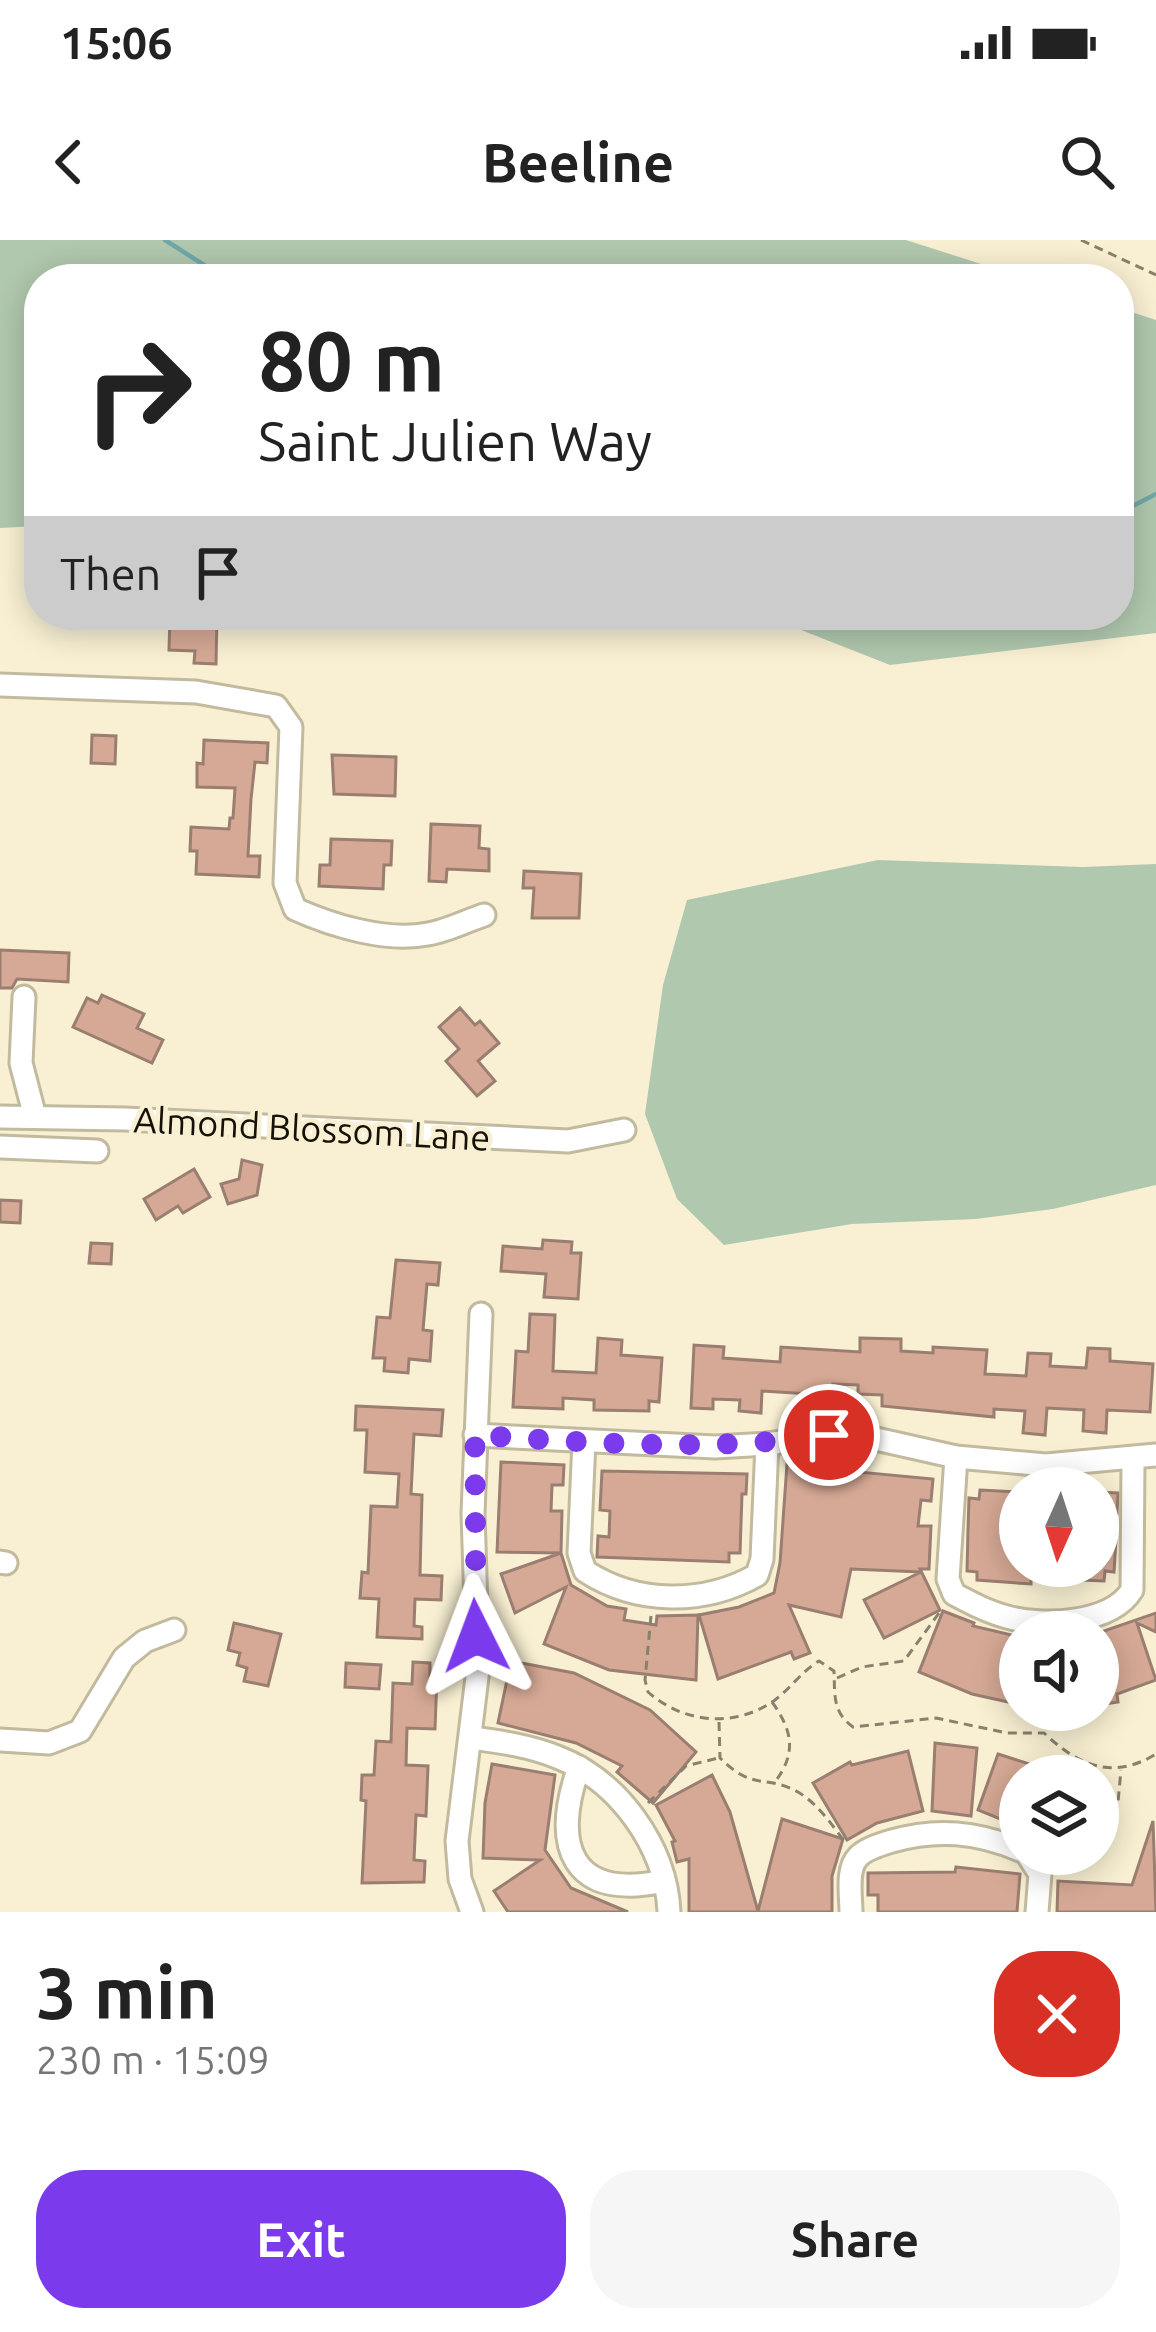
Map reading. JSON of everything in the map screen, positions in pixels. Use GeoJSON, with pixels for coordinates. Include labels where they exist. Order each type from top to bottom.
{"type":"FeatureCollection","features":[{"type":"Feature","properties":{"kind":"street"},"geometry":{"type":"LineString","coordinates":[[0,685],[196,692],[276,706],[291,727],[285,883],[295,909],[323,922],[426,935],[484,916]]}},
{"type":"Feature","properties":{"kind":"street"},"geometry":{"type":"LineString","coordinates":[[24,998],[21,1063],[35,1117]]}},
{"type":"Feature","properties":{"kind":"street","name":"Almond Blossom Lane"},"geometry":{"type":"LineString","coordinates":[[0,1117],[568,1141],[624,1130]]}},
{"type":"Feature","properties":{"kind":"street"},"geometry":{"type":"LineString","coordinates":[[0,1148],[97,1151]]}},
{"type":"Feature","properties":{"kind":"street"},"geometry":{"type":"LineString","coordinates":[[472,1912],[460,1879],[457,1841],[478,1670],[473,1568],[481,1314]]}},
{"type":"Feature","properties":{"kind":"street"},"geometry":{"type":"LineString","coordinates":[[475,1435],[715,1447],[829,1435],[876,1439],[956,1457],[1046,1466],[1145,1458],[1132,1590],[1125,1601],[1092,1615],[1041,1621],[1011,1618],[954,1594],[948,1579],[956,1457]]}},
{"type":"Feature","properties":{"kind":"street"},"geometry":{"type":"LineString","coordinates":[[584,1441],[579,1553],[585,1571],[602,1582],[654,1596],[708,1595],[757,1574],[762,1559],[767,1444]]}},
{"type":"Feature","properties":{"kind":"street"},"geometry":{"type":"LineString","coordinates":[[0,1740],[49,1744],[80,1731],[124,1658],[145,1641],[174,1630]]}},
{"type":"Feature","properties":{"kind":"street"},"geometry":{"type":"LineString","coordinates":[[472,1738],[530,1748],[579,1768],[617,1798],[648,1839],[664,1881],[669,1912]]}},
{"type":"Feature","properties":{"kind":"street"},"geometry":{"type":"LineString","coordinates":[[579,1768],[566,1814],[565,1840],[572,1857],[585,1874],[604,1884],[622,1887],[664,1881]]}},
{"type":"Feature","properties":{"kind":"street"},"geometry":{"type":"LineString","coordinates":[[851,1912],[851,1871],[857,1857],[880,1845],[916,1834],[955,1832],[999,1841]]}},
{"type":"Feature","properties":{"kind":"street"},"geometry":{"type":"LineString","coordinates":[[1037,1912],[1040,1875]]}},
{"type":"Feature","properties":{"kind":"path"},"geometry":{"type":"LineString","coordinates":[[1081,240],[1134,264]]}},
{"type":"Feature","properties":{"kind":"path"},"geometry":{"type":"LineString","coordinates":[[835,1679],[862,1667],[904,1661],[954,1594]]}},
{"type":"Feature","properties":{"kind":"path"},"geometry":{"type":"LineString","coordinates":[[654,1596],[645,1680],[648,1692],[690,1715],[718,1720],[748,1713],[772,1702],[819,1661],[830,1665],[834,1700],[853,1727],[937,1718],[1006,1733],[1044,1733],[1083,1763],[1121,1768],[1156,1754]]}},
{"type":"Feature","properties":{"kind":"path"},"geometry":{"type":"LineString","coordinates":[[772,1702],[791,1743],[788,1763],[773,1784]]}},
{"type":"Feature","properties":{"kind":"path"},"geometry":{"type":"LineString","coordinates":[[718,1720],[719,1758]]}},
{"type":"Feature","properties":{"kind":"path"},"geometry":{"type":"LineString","coordinates":[[634,1817],[686,1766],[719,1758],[749,1780],[786,1786],[811,1801],[857,1857]]}},
{"type":"Feature","properties":{"kind":"path"},"geometry":{"type":"LineString","coordinates":[[1119,1791],[1121,1768]]}},
{"type":"Feature","properties":{"kind":"green space"},"geometry":{"type":"Polygon","coordinates":[[[0,240],[906,240],[981,264],[24,264],[24,527],[0,528],[0,240]]]}},
{"type":"Feature","properties":{"kind":"green space"},"geometry":{"type":"Polygon","coordinates":[[[1134,313],[1156,320],[1156,633],[890,665],[801,630],[1134,630],[1134,313]]]}},
{"type":"Feature","properties":{"kind":"green space"},"geometry":{"type":"Polygon","coordinates":[[[878,860],[1083,867],[1156,864],[1156,1185],[1053,1209],[976,1219],[852,1224],[724,1245],[677,1199],[645,1114],[663,985],[687,900],[878,860]]]}},
{"type":"Feature","properties":{"kind":"building"},"geometry":{"type":"Polygon","coordinates":[[[170,630],[217,630],[216,664],[194,663],[195,651],[169,650],[170,630]]]}},
{"type":"Feature","properties":{"kind":"building"},"geometry":{"type":"Polygon","coordinates":[[[92,735],[116,736],[115,764],[91,763],[92,735]]]}},
{"type":"Feature","properties":{"kind":"building"},"geometry":{"type":"Polygon","coordinates":[[[204,740],[268,743],[267,763],[255,762],[251,799],[248,856],[260,856],[259,877],[196,874],[191,827],[229,829],[235,788],[197,787],[204,740]]]}},
{"type":"Feature","properties":{"kind":"building"},"geometry":{"type":"Polygon","coordinates":[[[332,755],[396,757],[395,796],[334,794],[332,755]]]}},
{"type":"Feature","properties":{"kind":"building"},"geometry":{"type":"Polygon","coordinates":[[[431,824],[480,826],[479,848],[489,849],[489,871],[447,869],[446,882],[429,881],[431,824]]]}},
{"type":"Feature","properties":{"kind":"building"},"geometry":{"type":"Polygon","coordinates":[[[331,839],[392,841],[383,889],[319,886],[320,865],[330,865],[331,839]]]}},
{"type":"Feature","properties":{"kind":"building"},"geometry":{"type":"Polygon","coordinates":[[[524,871],[581,874],[579,918],[532,918],[534,888],[523,888],[524,871]]]}},
{"type":"Feature","properties":{"kind":"building"},"geometry":{"type":"Polygon","coordinates":[[[0,950],[69,953],[68,982],[17,979],[12,988],[0,988],[0,950]]]}},
{"type":"Feature","properties":{"kind":"building"},"geometry":{"type":"Polygon","coordinates":[[[102,995],[144,1014],[137,1028],[163,1040],[152,1063],[73,1027],[87,998],[98,1003],[102,995]]]}},
{"type":"Feature","properties":{"kind":"building"},"geometry":{"type":"Polygon","coordinates":[[[460,1008],[475,1025],[480,1021],[499,1043],[478,1061],[495,1081],[477,1096],[446,1061],[459,1049],[439,1027],[460,1008]]]}},
{"type":"Feature","properties":{"kind":"building"},"geometry":{"type":"Polygon","coordinates":[[[242,1160],[262,1165],[257,1195],[228,1204],[221,1184],[239,1179],[242,1160]]]}},
{"type":"Feature","properties":{"kind":"building"},"geometry":{"type":"Polygon","coordinates":[[[194,1169],[210,1197],[183,1213],[178,1206],[156,1220],[144,1199],[194,1169]]]}},
{"type":"Feature","properties":{"kind":"building"},"geometry":{"type":"Polygon","coordinates":[[[0,1200],[21,1201],[20,1223],[0,1222],[0,1200]]]}},
{"type":"Feature","properties":{"kind":"building"},"geometry":{"type":"Polygon","coordinates":[[[543,1240],[572,1242],[571,1253],[581,1253],[578,1299],[544,1297],[546,1274],[501,1271],[503,1246],[542,1249],[543,1240]]]}},
{"type":"Feature","properties":{"kind":"building"},"geometry":{"type":"Polygon","coordinates":[[[91,1243],[112,1244],[111,1264],[89,1263],[91,1243]]]}},
{"type":"Feature","properties":{"kind":"building"},"geometry":{"type":"Polygon","coordinates":[[[396,1260],[440,1263],[438,1285],[427,1284],[423,1330],[432,1331],[430,1361],[409,1359],[408,1373],[384,1371],[385,1358],[373,1358],[377,1317],[390,1318],[396,1260]]]}},
{"type":"Feature","properties":{"kind":"building"},"geometry":{"type":"Polygon","coordinates":[[[530,1314],[555,1315],[553,1371],[596,1373],[598,1338],[622,1340],[621,1355],[662,1358],[659,1402],[649,1401],[649,1411],[594,1410],[594,1400],[563,1398],[563,1409],[513,1407],[516,1351],[528,1352],[530,1314]]]}},
{"type":"Feature","properties":{"kind":"building"},"geometry":{"type":"Polygon","coordinates":[[[860,1338],[901,1339],[901,1351],[933,1353],[933,1347],[987,1350],[985,1374],[1026,1376],[1028,1353],[1051,1354],[1050,1366],[1086,1368],[1088,1348],[1110,1349],[1110,1361],[1153,1364],[1150,1412],[1107,1410],[1106,1433],[1083,1431],[1084,1410],[1047,1408],[1045,1435],[1023,1433],[1025,1411],[994,1409],[994,1417],[882,1406],[882,1395],[858,1394],[858,1385],[833,1384],[832,1407],[809,1405],[810,1394],[762,1391],[761,1413],[739,1411],[740,1400],[713,1399],[713,1409],[691,1408],[694,1345],[724,1347],[723,1358],[780,1362],[781,1347],[860,1352],[860,1338]]]}},
{"type":"Feature","properties":{"kind":"building"},"geometry":{"type":"Polygon","coordinates":[[[356,1406],[443,1410],[441,1436],[414,1434],[411,1494],[422,1495],[420,1575],[442,1576],[441,1600],[415,1599],[414,1626],[422,1627],[422,1639],[377,1637],[379,1599],[360,1598],[362,1572],[368,1573],[371,1506],[397,1507],[399,1474],[365,1472],[367,1430],[355,1430],[356,1406]]]}},
{"type":"Feature","properties":{"kind":"building"},"geometry":{"type":"Polygon","coordinates":[[[501,1462],[564,1465],[563,1485],[552,1485],[551,1511],[562,1511],[561,1553],[497,1552],[501,1462]]]}},
{"type":"Feature","properties":{"kind":"building"},"geometry":{"type":"Polygon","coordinates":[[[787,1464],[933,1479],[931,1501],[921,1500],[918,1526],[931,1526],[929,1569],[920,1569],[940,1610],[884,1638],[864,1600],[921,1572],[851,1569],[841,1617],[789,1605],[810,1653],[794,1659],[791,1652],[718,1679],[699,1615],[774,1593],[787,1464]]]}},
{"type":"Feature","properties":{"kind":"building"},"geometry":{"type":"Polygon","coordinates":[[[602,1471],[747,1474],[740,1553],[729,1553],[729,1562],[597,1557],[598,1536],[609,1537],[610,1511],[600,1510],[602,1471]]]}},
{"type":"Feature","properties":{"kind":"building"},"geometry":{"type":"Polygon","coordinates":[[[980,1490],[999,1491],[999,1582],[977,1580],[977,1572],[967,1571],[969,1498],[979,1499],[980,1490]]]}},
{"type":"Feature","properties":{"kind":"building"},"geometry":{"type":"Polygon","coordinates":[[[561,1553],[571,1585],[607,1606],[626,1609],[624,1620],[656,1625],[657,1616],[698,1615],[696,1680],[609,1670],[544,1644],[566,1587],[515,1613],[501,1574],[561,1553]]]}},
{"type":"Feature","properties":{"kind":"building"},"geometry":{"type":"Polygon","coordinates":[[[943,1611],[999,1632],[999,1700],[919,1672],[943,1611]]]}},
{"type":"Feature","properties":{"kind":"building"},"geometry":{"type":"Polygon","coordinates":[[[1156,1613],[1156,1632],[1137,1623],[1156,1680],[1119,1693],[1119,1626],[1156,1613]]]}},
{"type":"Feature","properties":{"kind":"building"},"geometry":{"type":"Polygon","coordinates":[[[234,1623],[281,1634],[268,1686],[244,1681],[247,1668],[237,1665],[240,1653],[228,1650],[234,1623]]]}},
{"type":"Feature","properties":{"kind":"building"},"geometry":{"type":"Polygon","coordinates":[[[511,1661],[574,1673],[650,1710],[696,1752],[653,1803],[617,1772],[622,1766],[576,1743],[498,1723],[511,1661]]]}},
{"type":"Feature","properties":{"kind":"building"},"geometry":{"type":"Polygon","coordinates":[[[413,1662],[430,1663],[430,1676],[437,1676],[435,1729],[407,1728],[406,1765],[428,1766],[426,1816],[416,1815],[414,1860],[425,1861],[424,1882],[362,1883],[366,1801],[361,1800],[362,1775],[374,1775],[376,1741],[391,1742],[393,1683],[412,1684],[413,1662]]]}},
{"type":"Feature","properties":{"kind":"building"},"geometry":{"type":"Polygon","coordinates":[[[346,1663],[381,1665],[379,1689],[345,1687],[346,1663]]]}},
{"type":"Feature","properties":{"kind":"building"},"geometry":{"type":"Polygon","coordinates":[[[935,1743],[977,1748],[971,1816],[932,1811],[935,1743]]]}},
{"type":"Feature","properties":{"kind":"building"},"geometry":{"type":"Polygon","coordinates":[[[908,1751],[923,1811],[877,1823],[847,1840],[813,1783],[850,1762],[908,1751]]]}},
{"type":"Feature","properties":{"kind":"building"},"geometry":{"type":"Polygon","coordinates":[[[998,1754],[1001,1755],[999,1818],[978,1810],[998,1754]]]}},
{"type":"Feature","properties":{"kind":"building"},"geometry":{"type":"Polygon","coordinates":[[[492,1764],[555,1775],[545,1850],[571,1888],[628,1912],[508,1912],[494,1891],[540,1860],[483,1858],[492,1764]]]}},
{"type":"Feature","properties":{"kind":"building"},"geometry":{"type":"Polygon","coordinates":[[[712,1775],[730,1812],[758,1911],[782,1819],[843,1839],[832,1876],[832,1912],[689,1912],[689,1859],[677,1862],[675,1841],[656,1805],[712,1775]]]}},
{"type":"Feature","properties":{"kind":"building"},"geometry":{"type":"Polygon","coordinates":[[[1153,1821],[1156,1912],[1057,1912],[1058,1881],[1132,1885],[1153,1821]]]}},
{"type":"Feature","properties":{"kind":"building"},"geometry":{"type":"Polygon","coordinates":[[[956,1867],[1020,1875],[1017,1912],[878,1912],[878,1895],[868,1895],[868,1873],[955,1872],[956,1867]]]}},
{"type":"Feature","properties":{"kind":"waterway"},"geometry":{"type":"LineString","coordinates":[[165,240],[203,264]]}},
{"type":"Feature","properties":{"kind":"waterway"},"geometry":{"type":"LineString","coordinates":[[1134,505],[1156,494]]}},
{"type":"Feature","properties":{"kind":"route"},"geometry":{"type":"LineString","coordinates":[[476,1636],[475,1435],[715,1447],[829,1435]]}}]}
